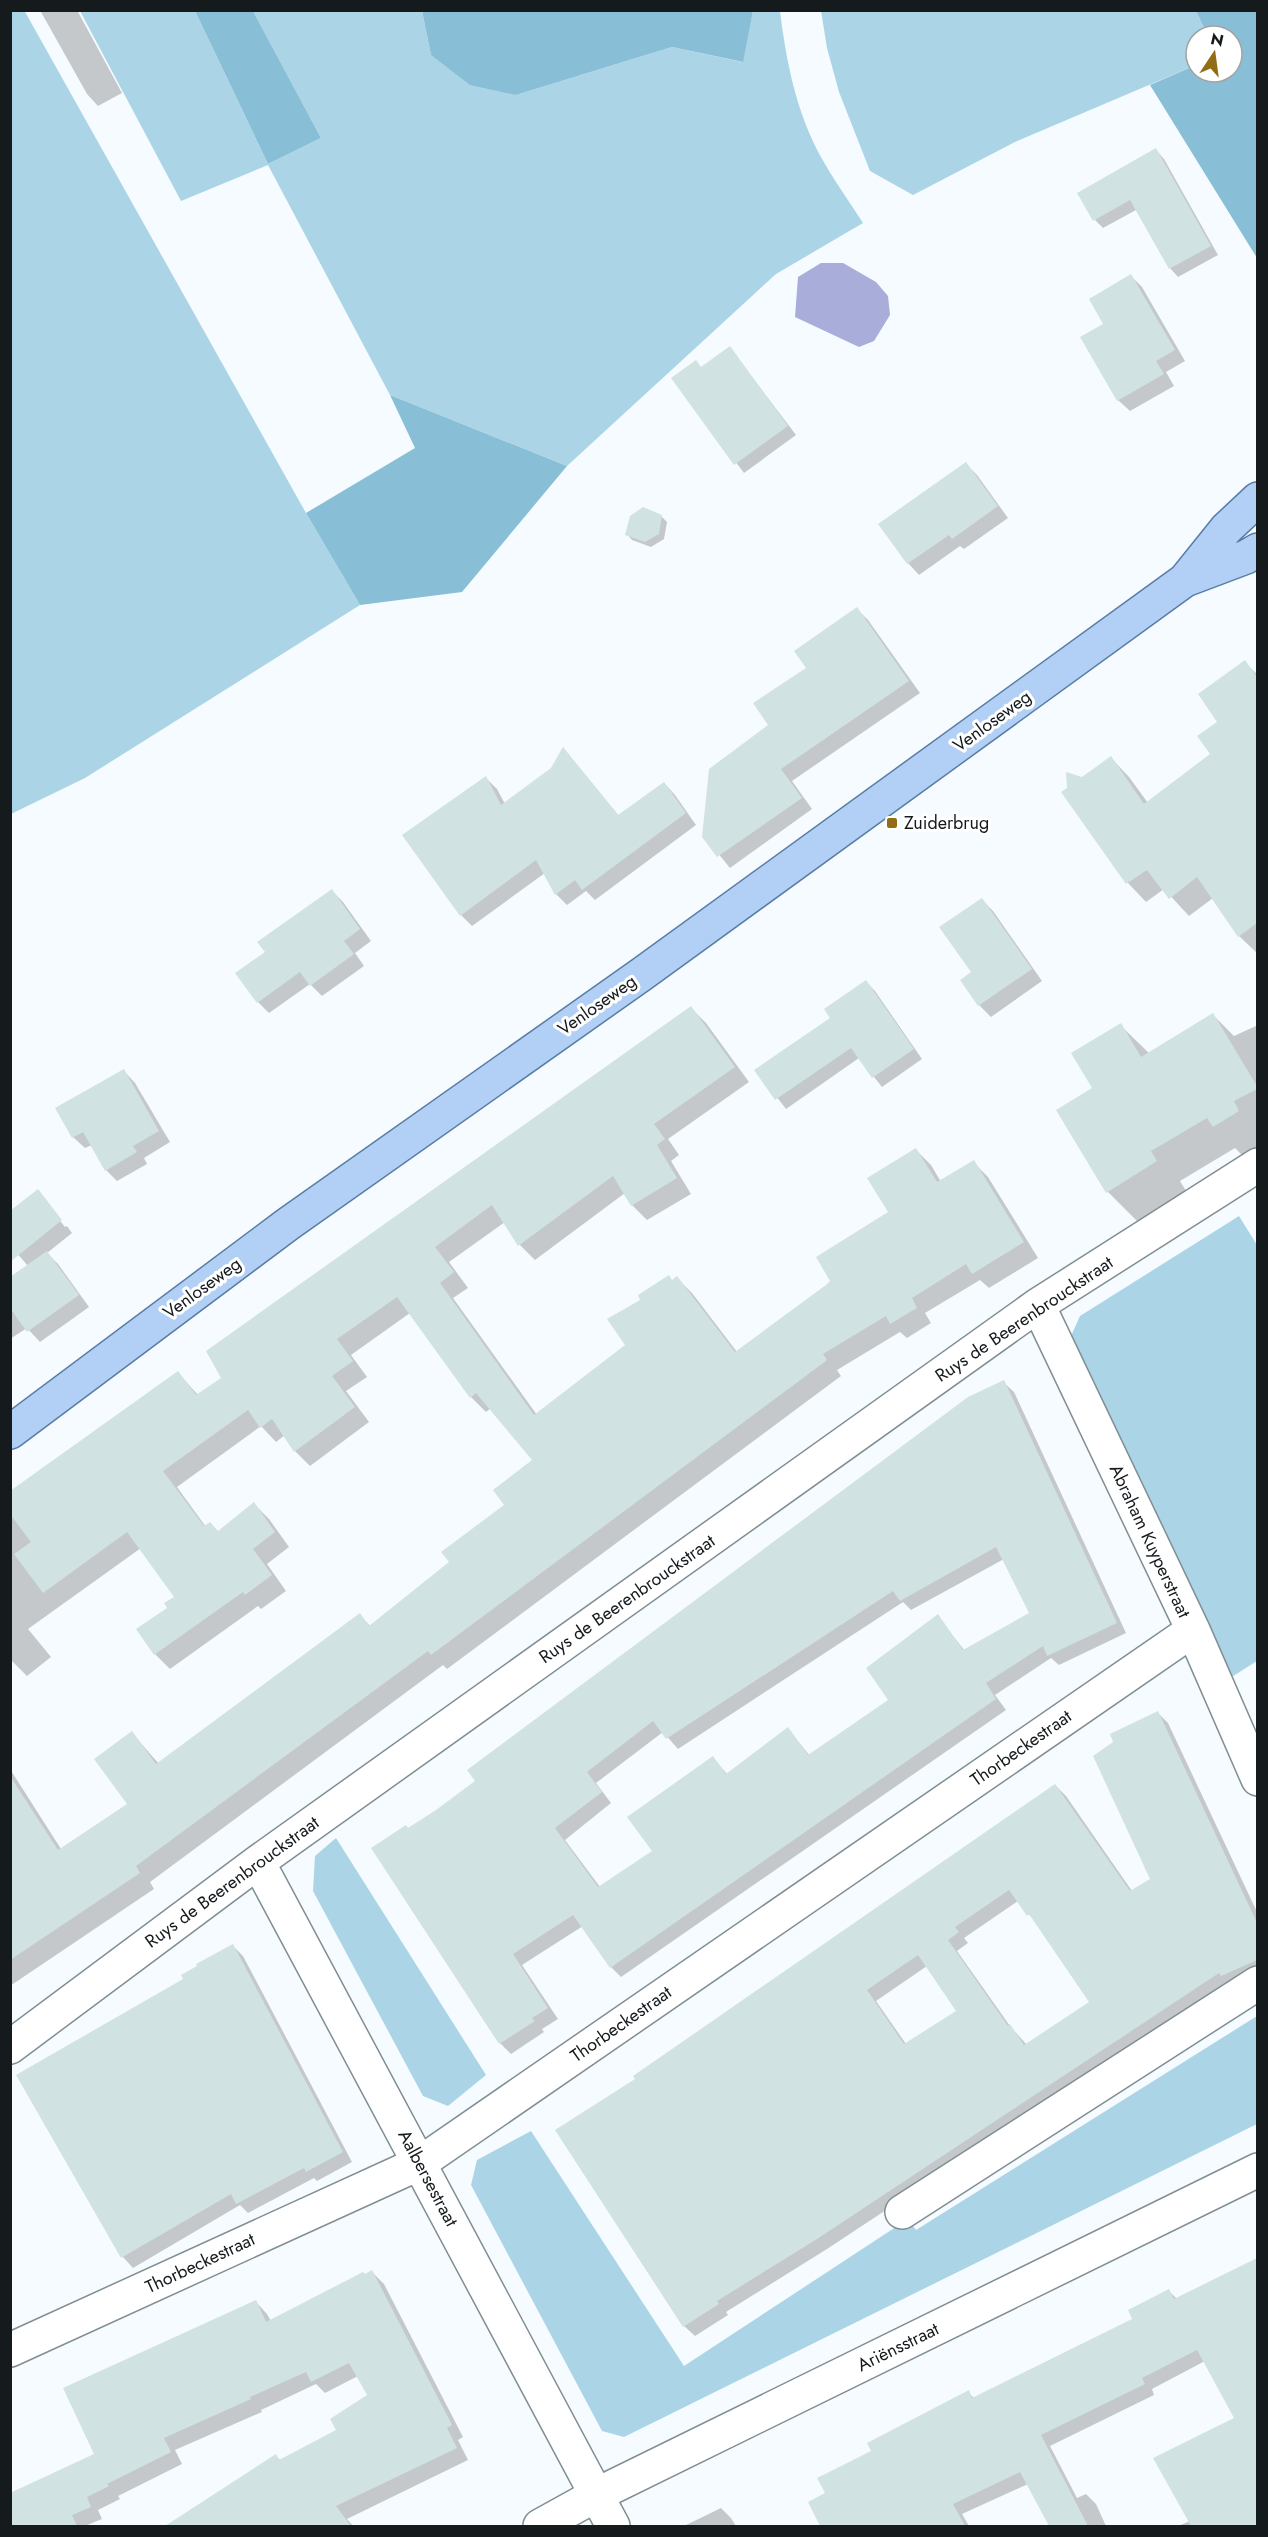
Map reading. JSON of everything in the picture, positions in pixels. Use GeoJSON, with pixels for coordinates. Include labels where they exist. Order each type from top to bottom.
{"type":"FeatureCollection","features":[{"type":"Feature","properties":{"kind":"main road","name":"Venloseweg"},"geometry":{"type":"LineString","coordinates":[[10,1432],[288,1224],[642,974],[1185,580],[1226,529],[1257,499]]}},
{"type":"Feature","properties":{"kind":"main road","name":"Venloseweg"},"geometry":{"type":"LineString","coordinates":[[1185,580],[1246,557],[1257,550]]}},
{"type":"Feature","properties":{"kind":"street","name":"Ruys de Beerenbrouckstraat"},"geometry":{"type":"LineString","coordinates":[[10,2047],[258,1862],[1038,1305],[1256,1168]]}},
{"type":"Feature","properties":{"kind":"street","name":"Abraham Kuyperstraat"},"geometry":{"type":"LineString","coordinates":[[1038,1305],[1193,1630],[1257,1779]]}},
{"type":"Feature","properties":{"kind":"street","name":"Thorbeckestraat"},"geometry":{"type":"LineString","coordinates":[[10,2350],[420,2163],[1193,1630]]}},
{"type":"Feature","properties":{"kind":"street","name":"Aalbersestraat"},"geometry":{"type":"LineString","coordinates":[[258,1862],[613,2526]]}},
{"type":"Feature","properties":{"kind":"street"},"geometry":{"type":"LineString","coordinates":[[902,2212],[1257,1983]]}},
{"type":"Feature","properties":{"kind":"street","name":"Ariënsstraat"},"geometry":{"type":"LineString","coordinates":[[540,2526],[596,2495],[1257,2170]]}},
{"type":"Feature","properties":{"kind":"shaded area"},"geometry":{"type":"Polygon","coordinates":[[[24,10],[360,605],[85,778],[11,814],[10,11],[24,10]]]}},
{"type":"Feature","properties":{"kind":"shaded area"},"geometry":{"type":"Polygon","coordinates":[[[422,10],[753,11],[743,62],[672,47],[516,95],[470,85],[431,55],[422,10]]]}},
{"type":"Feature","properties":{"kind":"shaded area"},"geometry":{"type":"Polygon","coordinates":[[[80,11],[195,11],[268,164],[321,138],[253,11],[422,11],[431,55],[516,95],[672,47],[742,62],[753,11],[780,11],[793,86],[812,140],[863,223],[776,274],[567,466],[390,395],[268,165],[181,201],[80,11]]]}},
{"type":"Feature","properties":{"kind":"shaded area"},"geometry":{"type":"Polygon","coordinates":[[[195,11],[253,11],[321,138],[268,164],[195,11]]]}},
{"type":"Feature","properties":{"kind":"shaded area"},"geometry":{"type":"Polygon","coordinates":[[[821,11],[1196,11],[1202,24],[1184,24],[1184,70],[1015,142],[913,195],[870,171],[839,92],[827,48],[821,11]]]}},
{"type":"Feature","properties":{"kind":"shaded area"},"geometry":{"type":"Polygon","coordinates":[[[1196,11],[1257,11],[1257,258],[1150,85],[1184,70],[1184,84],[1244,84],[1244,24],[1202,24],[1196,11]]]}},
{"type":"Feature","properties":{"kind":"shaded area"},"geometry":{"type":"Polygon","coordinates":[[[821,263],[843,263],[876,282],[888,296],[890,315],[874,341],[859,347],[795,317],[798,277],[821,263]]]}},
{"type":"Feature","properties":{"kind":"shaded area"},"geometry":{"type":"Polygon","coordinates":[[[390,395],[567,466],[462,592],[360,605],[306,513],[415,448],[390,395]]]}},
{"type":"Feature","properties":{"kind":"shaded area"},"geometry":{"type":"Polygon","coordinates":[[[1239,1216],[1257,1245],[1257,1661],[1230,1678],[1071,1336],[1080,1316],[1239,1216]]]}},
{"type":"Feature","properties":{"kind":"shaded area"},"geometry":{"type":"Polygon","coordinates":[[[336,1838],[486,2075],[448,2106],[423,2096],[313,1891],[315,1856],[336,1838]]]}},
{"type":"Feature","properties":{"kind":"shaded area"},"geometry":{"type":"Polygon","coordinates":[[[1257,2016],[1257,2124],[624,2437],[602,2431],[471,2185],[477,2160],[531,2131],[684,2366],[908,2219],[916,2230],[1257,2016]]]}},
{"type":"Feature","properties":{"kind":"building"},"geometry":{"type":"Polygon","coordinates":[[[1156,148],[1211,246],[1169,269],[1130,200],[1093,221],[1077,193],[1156,148]]]}},
{"type":"Feature","properties":{"kind":"building"},"geometry":{"type":"Polygon","coordinates":[[[1131,274],[1175,350],[1156,361],[1164,374],[1117,401],[1080,337],[1103,324],[1089,299],[1131,274]]]}},
{"type":"Feature","properties":{"kind":"building"},"geometry":{"type":"Polygon","coordinates":[[[730,346],[788,426],[734,465],[671,378],[696,360],[701,367],[730,346]]]}},
{"type":"Feature","properties":{"kind":"building"},"geometry":{"type":"Polygon","coordinates":[[[966,462],[998,506],[952,539],[949,535],[907,564],[878,524],[966,462]]]}},
{"type":"Feature","properties":{"kind":"building"},"geometry":{"type":"Polygon","coordinates":[[[643,507],[662,515],[659,534],[645,542],[625,535],[630,516],[643,507]]]}},
{"type":"Feature","properties":{"kind":"building"},"geometry":{"type":"Polygon","coordinates":[[[857,607],[909,681],[781,769],[802,798],[717,857],[702,837],[709,769],[768,725],[753,703],[806,668],[794,651],[857,607]]]}},
{"type":"Feature","properties":{"kind":"building"},"geometry":{"type":"Polygon","coordinates":[[[1245,660],[1257,677],[1257,923],[1238,937],[1197,877],[1169,899],[1147,870],[1126,884],[1061,792],[1067,788],[1066,772],[1082,777],[1111,756],[1144,804],[1210,754],[1197,736],[1217,722],[1198,694],[1245,660]]]}},
{"type":"Feature","properties":{"kind":"building"},"geometry":{"type":"Polygon","coordinates":[[[563,747],[618,815],[664,782],[686,813],[582,890],[575,880],[555,895],[536,860],[460,916],[402,835],[486,776],[501,805],[551,768],[563,747]]]}},
{"type":"Feature","properties":{"kind":"building"},"geometry":{"type":"Polygon","coordinates":[[[332,889],[360,929],[344,941],[354,954],[310,986],[300,972],[257,1003],[235,973],[265,952],[257,942],[332,889]]]}},
{"type":"Feature","properties":{"kind":"building"},"geometry":{"type":"Polygon","coordinates":[[[982,898],[1032,969],[978,1006],[960,980],[971,972],[939,927],[982,898]]]}},
{"type":"Feature","properties":{"kind":"building"},"geometry":{"type":"Polygon","coordinates":[[[866,980],[914,1049],[872,1078],[851,1048],[775,1100],[754,1070],[830,1018],[824,1009],[866,980]]]}},
{"type":"Feature","properties":{"kind":"building"},"geometry":{"type":"Polygon","coordinates":[[[691,1006],[735,1067],[654,1124],[665,1139],[657,1145],[677,1178],[631,1206],[613,1176],[518,1246],[492,1205],[435,1247],[454,1272],[440,1283],[534,1415],[625,1345],[607,1319],[640,1300],[638,1295],[669,1275],[672,1280],[677,1276],[735,1352],[830,1281],[816,1257],[888,1212],[867,1178],[916,1148],[937,1182],[974,1160],[1024,1242],[972,1274],[966,1264],[912,1298],[917,1308],[890,1324],[886,1316],[823,1354],[827,1360],[795,1384],[431,1655],[428,1651],[136,1866],[140,1873],[10,1960],[10,1776],[58,1850],[127,1804],[94,1759],[132,1731],[156,1764],[360,1613],[369,1626],[449,1562],[441,1552],[504,1505],[493,1490],[532,1460],[476,1393],[470,1398],[397,1297],[337,1339],[353,1361],[332,1376],[355,1407],[294,1452],[272,1419],[260,1428],[248,1410],[163,1471],[204,1526],[210,1522],[218,1531],[254,1502],[275,1532],[253,1549],[272,1575],[245,1595],[243,1592],[154,1655],[136,1629],[167,1608],[164,1603],[174,1597],[127,1532],[43,1593],[14,1554],[31,1542],[10,1514],[10,1491],[178,1371],[196,1395],[221,1378],[206,1351],[691,1006]]]}},
{"type":"Feature","properties":{"kind":"building"},"geometry":{"type":"Polygon","coordinates":[[[1213,1013],[1257,1089],[1234,1101],[1239,1111],[1213,1127],[1207,1118],[1151,1151],[1157,1161],[1106,1193],[1056,1110],[1092,1088],[1071,1053],[1121,1023],[1141,1057],[1213,1013]]]}},
{"type":"Feature","properties":{"kind":"building"},"geometry":{"type":"Polygon","coordinates":[[[124,1069],[159,1131],[133,1146],[137,1152],[105,1171],[83,1132],[72,1138],[55,1108],[124,1069]]]}},
{"type":"Feature","properties":{"kind":"building"},"geometry":{"type":"Polygon","coordinates":[[[38,1189],[62,1220],[10,1262],[10,1211],[38,1189]]]}},
{"type":"Feature","properties":{"kind":"building"},"geometry":{"type":"Polygon","coordinates":[[[47,1251],[79,1295],[27,1332],[10,1308],[10,1277],[47,1251]]]}},
{"type":"Feature","properties":{"kind":"building"},"geometry":{"type":"Polygon","coordinates":[[[1004,1380],[1117,1623],[1047,1656],[1043,1646],[986,1683],[996,1699],[610,1968],[573,1915],[513,1954],[548,2008],[532,2018],[535,2021],[499,2044],[371,1848],[406,1825],[408,1828],[436,1810],[475,1781],[467,1770],[968,1397],[1004,1380]],[[996,1547],[900,1601],[893,1591],[666,1739],[653,1721],[587,1772],[602,1792],[555,1828],[598,1887],[652,1851],[627,1817],[713,1756],[726,1774],[788,1727],[808,1755],[888,1700],[866,1668],[938,1614],[963,1650],[1029,1613],[996,1547]]]}},
{"type":"Feature","properties":{"kind":"building"},"geometry":{"type":"Polygon","coordinates":[[[1158,1711],[1257,1923],[1257,1960],[1221,1976],[1219,1973],[817,2239],[717,2301],[719,2304],[683,2327],[555,2130],[635,2079],[633,2076],[1055,1784],[1130,1891],[1150,1879],[1093,1756],[1113,1742],[1110,1734],[1158,1711]],[[1009,1890],[955,1927],[959,1932],[948,1940],[1008,2026],[1010,2024],[1024,2045],[1089,2002],[1029,1914],[1027,1916],[1009,1890]],[[918,1955],[867,1990],[904,2044],[956,2011],[918,1955]]]}},
{"type":"Feature","properties":{"kind":"building"},"geometry":{"type":"Polygon","coordinates":[[[233,1944],[343,2152],[306,2172],[304,2168],[236,2204],[231,2194],[121,2258],[16,2075],[183,1979],[181,1975],[197,1966],[196,1964],[233,1944]]]}},
{"type":"Feature","properties":{"kind":"building"},"geometry":{"type":"Polygon","coordinates":[[[1257,2258],[1257,2526],[1191,2526],[1153,2458],[1234,2418],[1197,2350],[1142,2378],[1145,2384],[1041,2435],[1088,2526],[1049,2526],[1020,2472],[953,2504],[965,2526],[820,2526],[808,2502],[825,2493],[817,2478],[871,2451],[867,2443],[969,2390],[972,2398],[1132,2319],[1128,2310],[1169,2289],[1174,2299],[1257,2258]]]}},
{"type":"Feature","properties":{"kind":"building"},"geometry":{"type":"Polygon","coordinates":[[[372,2270],[452,2425],[447,2428],[457,2448],[336,2506],[351,2526],[165,2526],[276,2454],[279,2460],[336,2430],[330,2419],[367,2395],[349,2363],[311,2382],[306,2372],[164,2438],[171,2452],[107,2484],[109,2486],[87,2497],[91,2507],[72,2515],[77,2526],[10,2526],[10,2493],[94,2454],[63,2388],[256,2300],[266,2322],[363,2272],[365,2274],[372,2270]]]}},
{"type":"Feature","properties":{"kind":"place","name":"Zuiderbrug"},"geometry":{"type":"Point","coordinates":[892,823]}}]}
